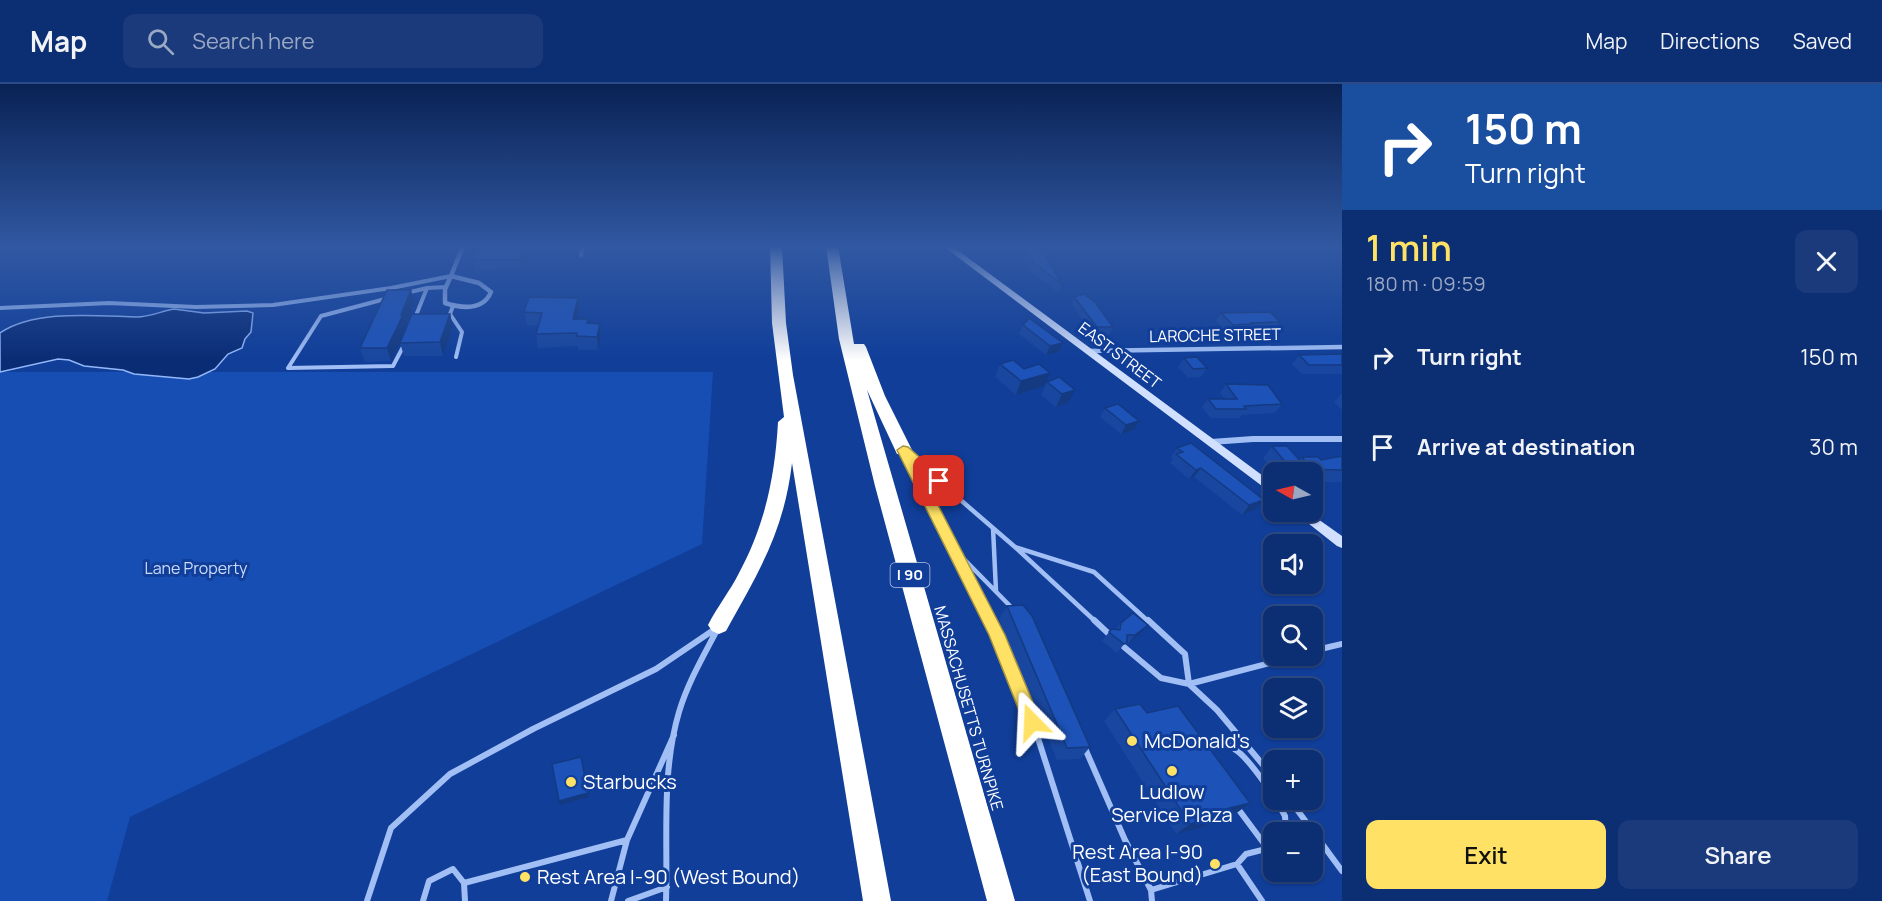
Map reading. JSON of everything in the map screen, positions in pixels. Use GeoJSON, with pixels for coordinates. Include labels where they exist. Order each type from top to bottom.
{"type":"FeatureCollection","features":[{"type":"Feature","properties":{"kind":"highway"},"geometry":{"type":"LineString","coordinates":[[777,284],[779,323],[787,384],[877,901]]}},
{"type":"Feature","properties":{"kind":"highway","name":"MASSACHUSETTS TURNPIKE"},"geometry":{"type":"LineString","coordinates":[[837,284],[846,339],[884,486],[1001,901]]}},
{"type":"Feature","properties":{"kind":"highway"},"geometry":{"type":"LineString","coordinates":[[838,284],[877,396],[903,450]]}},
{"type":"Feature","properties":{"kind":"highway"},"geometry":{"type":"LineString","coordinates":[[719,626],[757,559],[775,512],[784,467],[787,384]]}},
{"type":"Feature","properties":{"kind":"main road","name":"EAST STREET"},"geometry":{"type":"LineString","coordinates":[[998,284],[1263,483]]}},
{"type":"Feature","properties":{"kind":"main road"},"geometry":{"type":"LineString","coordinates":[[1314,522],[1342,543]]}},
{"type":"Feature","properties":{"kind":"street"},"geometry":{"type":"LineString","coordinates":[[447,284],[445,303],[453,306],[473,306],[484,303],[490,297],[491,292],[481,284]]}},
{"type":"Feature","properties":{"kind":"street","name":"LAROCHE STREET"},"geometry":{"type":"LineString","coordinates":[[1088,351],[1342,347]]}},
{"type":"Feature","properties":{"kind":"street"},"geometry":{"type":"LineString","coordinates":[[1208,442],[1253,439],[1342,439]]}},
{"type":"Feature","properties":{"kind":"lane"},"geometry":{"type":"LineString","coordinates":[[0,308],[109,303],[205,307],[273,305],[410,284]]}},
{"type":"Feature","properties":{"kind":"lane"},"geometry":{"type":"LineString","coordinates":[[408,335],[396,364],[393,366],[288,368],[321,316],[427,288],[446,287]]}},
{"type":"Feature","properties":{"kind":"lane"},"geometry":{"type":"LineString","coordinates":[[412,326],[427,288]]}},
{"type":"Feature","properties":{"kind":"lane"},"geometry":{"type":"LineString","coordinates":[[453,306],[450,314],[462,332],[456,357]]}},
{"type":"Feature","properties":{"kind":"lane"},"geometry":{"type":"LineString","coordinates":[[903,450],[1015,547],[1110,635]]}},
{"type":"Feature","properties":{"kind":"lane"},"geometry":{"type":"LineString","coordinates":[[903,450],[993,625],[1019,686],[1060,801],[1090,901]]}},
{"type":"Feature","properties":{"kind":"lane"},"geometry":{"type":"LineString","coordinates":[[992,527],[996,591]]}},
{"type":"Feature","properties":{"kind":"lane"},"geometry":{"type":"LineString","coordinates":[[952,547],[1019,615]]}},
{"type":"Feature","properties":{"kind":"lane"},"geometry":{"type":"LineString","coordinates":[[1015,547],[1094,572],[1185,654],[1189,684],[1217,710],[1263,765]]}},
{"type":"Feature","properties":{"kind":"lane"},"geometry":{"type":"LineString","coordinates":[[611,901],[627,840],[674,735],[692,678],[719,626]]}},
{"type":"Feature","properties":{"kind":"lane"},"geometry":{"type":"LineString","coordinates":[[367,901],[391,828],[450,774],[533,729],[656,669],[719,626]]}},
{"type":"Feature","properties":{"kind":"lane"},"geometry":{"type":"LineString","coordinates":[[1323,648],[1342,644]]}},
{"type":"Feature","properties":{"kind":"lane"},"geometry":{"type":"LineString","coordinates":[[1124,647],[1161,678],[1189,684],[1263,665]]}},
{"type":"Feature","properties":{"kind":"lane"},"geometry":{"type":"LineString","coordinates":[[1079,734],[1125,840],[1151,890],[1152,901]]}},
{"type":"Feature","properties":{"kind":"lane"},"geometry":{"type":"LineString","coordinates":[[666,901],[670,773],[674,735]]}},
{"type":"Feature","properties":{"kind":"lane"},"geometry":{"type":"LineString","coordinates":[[1199,757],[1198,746],[1202,739],[1214,736],[1227,741],[1263,784]]}},
{"type":"Feature","properties":{"kind":"lane"},"geometry":{"type":"LineString","coordinates":[[1234,803],[1263,838]]}},
{"type":"Feature","properties":{"kind":"lane"},"geometry":{"type":"LineString","coordinates":[[1297,810],[1342,871]]}},
{"type":"Feature","properties":{"kind":"lane"},"geometry":{"type":"LineString","coordinates":[[464,884],[627,840]]}},
{"type":"Feature","properties":{"kind":"lane"},"geometry":{"type":"LineString","coordinates":[[1151,890],[1237,864],[1246,854],[1263,850]]}},
{"type":"Feature","properties":{"kind":"lane"},"geometry":{"type":"LineString","coordinates":[[1237,864],[1262,901]]}},
{"type":"Feature","properties":{"kind":"lane"},"geometry":{"type":"LineString","coordinates":[[423,901],[429,881],[453,869],[464,884],[465,901]]}},
{"type":"Feature","properties":{"kind":"lane"},"geometry":{"type":"LineString","coordinates":[[627,901],[667,887]]}},
{"type":"Feature","properties":{"kind":"green space","name":"Lane Property"},"geometry":{"type":"Polygon","coordinates":[[[0,372],[713,372],[702,544],[130,817],[107,901],[0,901],[0,372]]]}},
{"type":"Feature","properties":{"kind":"shaded area"},"geometry":{"type":"Polygon","coordinates":[[[174,309],[204,313],[247,311],[253,313],[251,332],[242,348],[228,354],[215,369],[189,379],[134,374],[123,370],[84,366],[69,360],[58,359],[0,372],[0,333],[14,325],[48,317],[85,315],[142,317],[174,309]]]}},
{"type":"Feature","properties":{"kind":"building"},"geometry":{"type":"Polygon","coordinates":[[[387,290],[411,290],[401,315],[403,315],[387,348],[360,348],[387,290]]]}},
{"type":"Feature","properties":{"kind":"building"},"geometry":{"type":"Polygon","coordinates":[[[1084,294],[1095,302],[1113,327],[1097,327],[1074,297],[1084,294]]]}},
{"type":"Feature","properties":{"kind":"building"},"geometry":{"type":"Polygon","coordinates":[[[529,297],[578,298],[573,319],[588,319],[587,323],[600,324],[597,337],[577,336],[577,333],[536,334],[542,313],[524,312],[529,297]]]}},
{"type":"Feature","properties":{"kind":"building"},"geometry":{"type":"Polygon","coordinates":[[[1270,312],[1280,322],[1233,325],[1221,313],[1270,312]]]}},
{"type":"Feature","properties":{"kind":"building"},"geometry":{"type":"Polygon","coordinates":[[[412,314],[450,314],[440,342],[400,343],[412,314]]]}},
{"type":"Feature","properties":{"kind":"building"},"geometry":{"type":"Polygon","coordinates":[[[1029,318],[1063,343],[1050,346],[1023,325],[1029,318]]]}},
{"type":"Feature","properties":{"kind":"building"},"geometry":{"type":"Polygon","coordinates":[[[1342,354],[1342,365],[1309,365],[1299,355],[1342,354]]]}},
{"type":"Feature","properties":{"kind":"building"},"geometry":{"type":"Polygon","coordinates":[[[1197,357],[1207,368],[1193,369],[1184,358],[1197,357]]]}},
{"type":"Feature","properties":{"kind":"building"},"geometry":{"type":"Polygon","coordinates":[[[1013,360],[1024,369],[1039,364],[1050,373],[1021,381],[1000,364],[1013,360]]]}},
{"type":"Feature","properties":{"kind":"building"},"geometry":{"type":"Polygon","coordinates":[[[1059,377],[1075,390],[1062,394],[1047,382],[1059,377]]]}},
{"type":"Feature","properties":{"kind":"building"},"geometry":{"type":"Polygon","coordinates":[[[1226,384],[1268,385],[1282,404],[1244,406],[1246,409],[1216,409],[1208,399],[1237,399],[1226,384]]]}},
{"type":"Feature","properties":{"kind":"building"},"geometry":{"type":"Polygon","coordinates":[[[1118,404],[1139,421],[1126,425],[1105,408],[1118,404]]]}},
{"type":"Feature","properties":{"kind":"building"},"geometry":{"type":"Polygon","coordinates":[[[1191,443],[1263,500],[1249,505],[1201,468],[1196,470],[1176,454],[1183,452],[1177,448],[1191,443]]]}},
{"type":"Feature","properties":{"kind":"building"},"geometry":{"type":"Polygon","coordinates":[[[1272,446],[1287,446],[1301,462],[1285,462],[1272,446]]]}},
{"type":"Feature","properties":{"kind":"building"},"geometry":{"type":"Polygon","coordinates":[[[1342,456],[1342,470],[1323,470],[1323,462],[1306,462],[1302,457],[1318,457],[1321,460],[1342,456]]]}},
{"type":"Feature","properties":{"kind":"building"},"geometry":{"type":"Polygon","coordinates":[[[1023,605],[1032,616],[1090,747],[1067,748],[1007,606],[1023,605]]]}},
{"type":"Feature","properties":{"kind":"building"},"geometry":{"type":"Polygon","coordinates":[[[1133,613],[1148,625],[1135,635],[1127,635],[1127,642],[1124,644],[1109,632],[1112,629],[1120,630],[1121,623],[1133,613]]]}},
{"type":"Feature","properties":{"kind":"building","name":"Ludlow Service Plaza"},"geometry":{"type":"Polygon","coordinates":[[[1140,704],[1147,713],[1178,706],[1250,803],[1218,811],[1222,816],[1190,824],[1115,709],[1140,704]]]}},
{"type":"Feature","properties":{"kind":"building","name":"Starbucks"},"geometry":{"type":"Polygon","coordinates":[[[581,757],[588,793],[559,801],[552,764],[581,757]]]}},
{"type":"Feature","properties":{"kind":"place","name":"McDonald's"},"geometry":{"type":"Point","coordinates":[1132,741]}},
{"type":"Feature","properties":{"kind":"place","name":"Ludlow Service Plaza"},"geometry":{"type":"Point","coordinates":[1172,771]}},
{"type":"Feature","properties":{"kind":"place","name":"Starbucks"},"geometry":{"type":"Point","coordinates":[571,782]}},
{"type":"Feature","properties":{"kind":"place","name":"Rest Area I-90 (East Bound)"},"geometry":{"type":"Point","coordinates":[1215,864]}},
{"type":"Feature","properties":{"kind":"place","name":"Rest Area I-90 (West Bound)"},"geometry":{"type":"Point","coordinates":[525,877]}},
{"type":"Feature","properties":{"kind":"route"},"geometry":{"type":"LineString","coordinates":[[939,481],[903,450],[997,635],[1032,722]]}}]}
